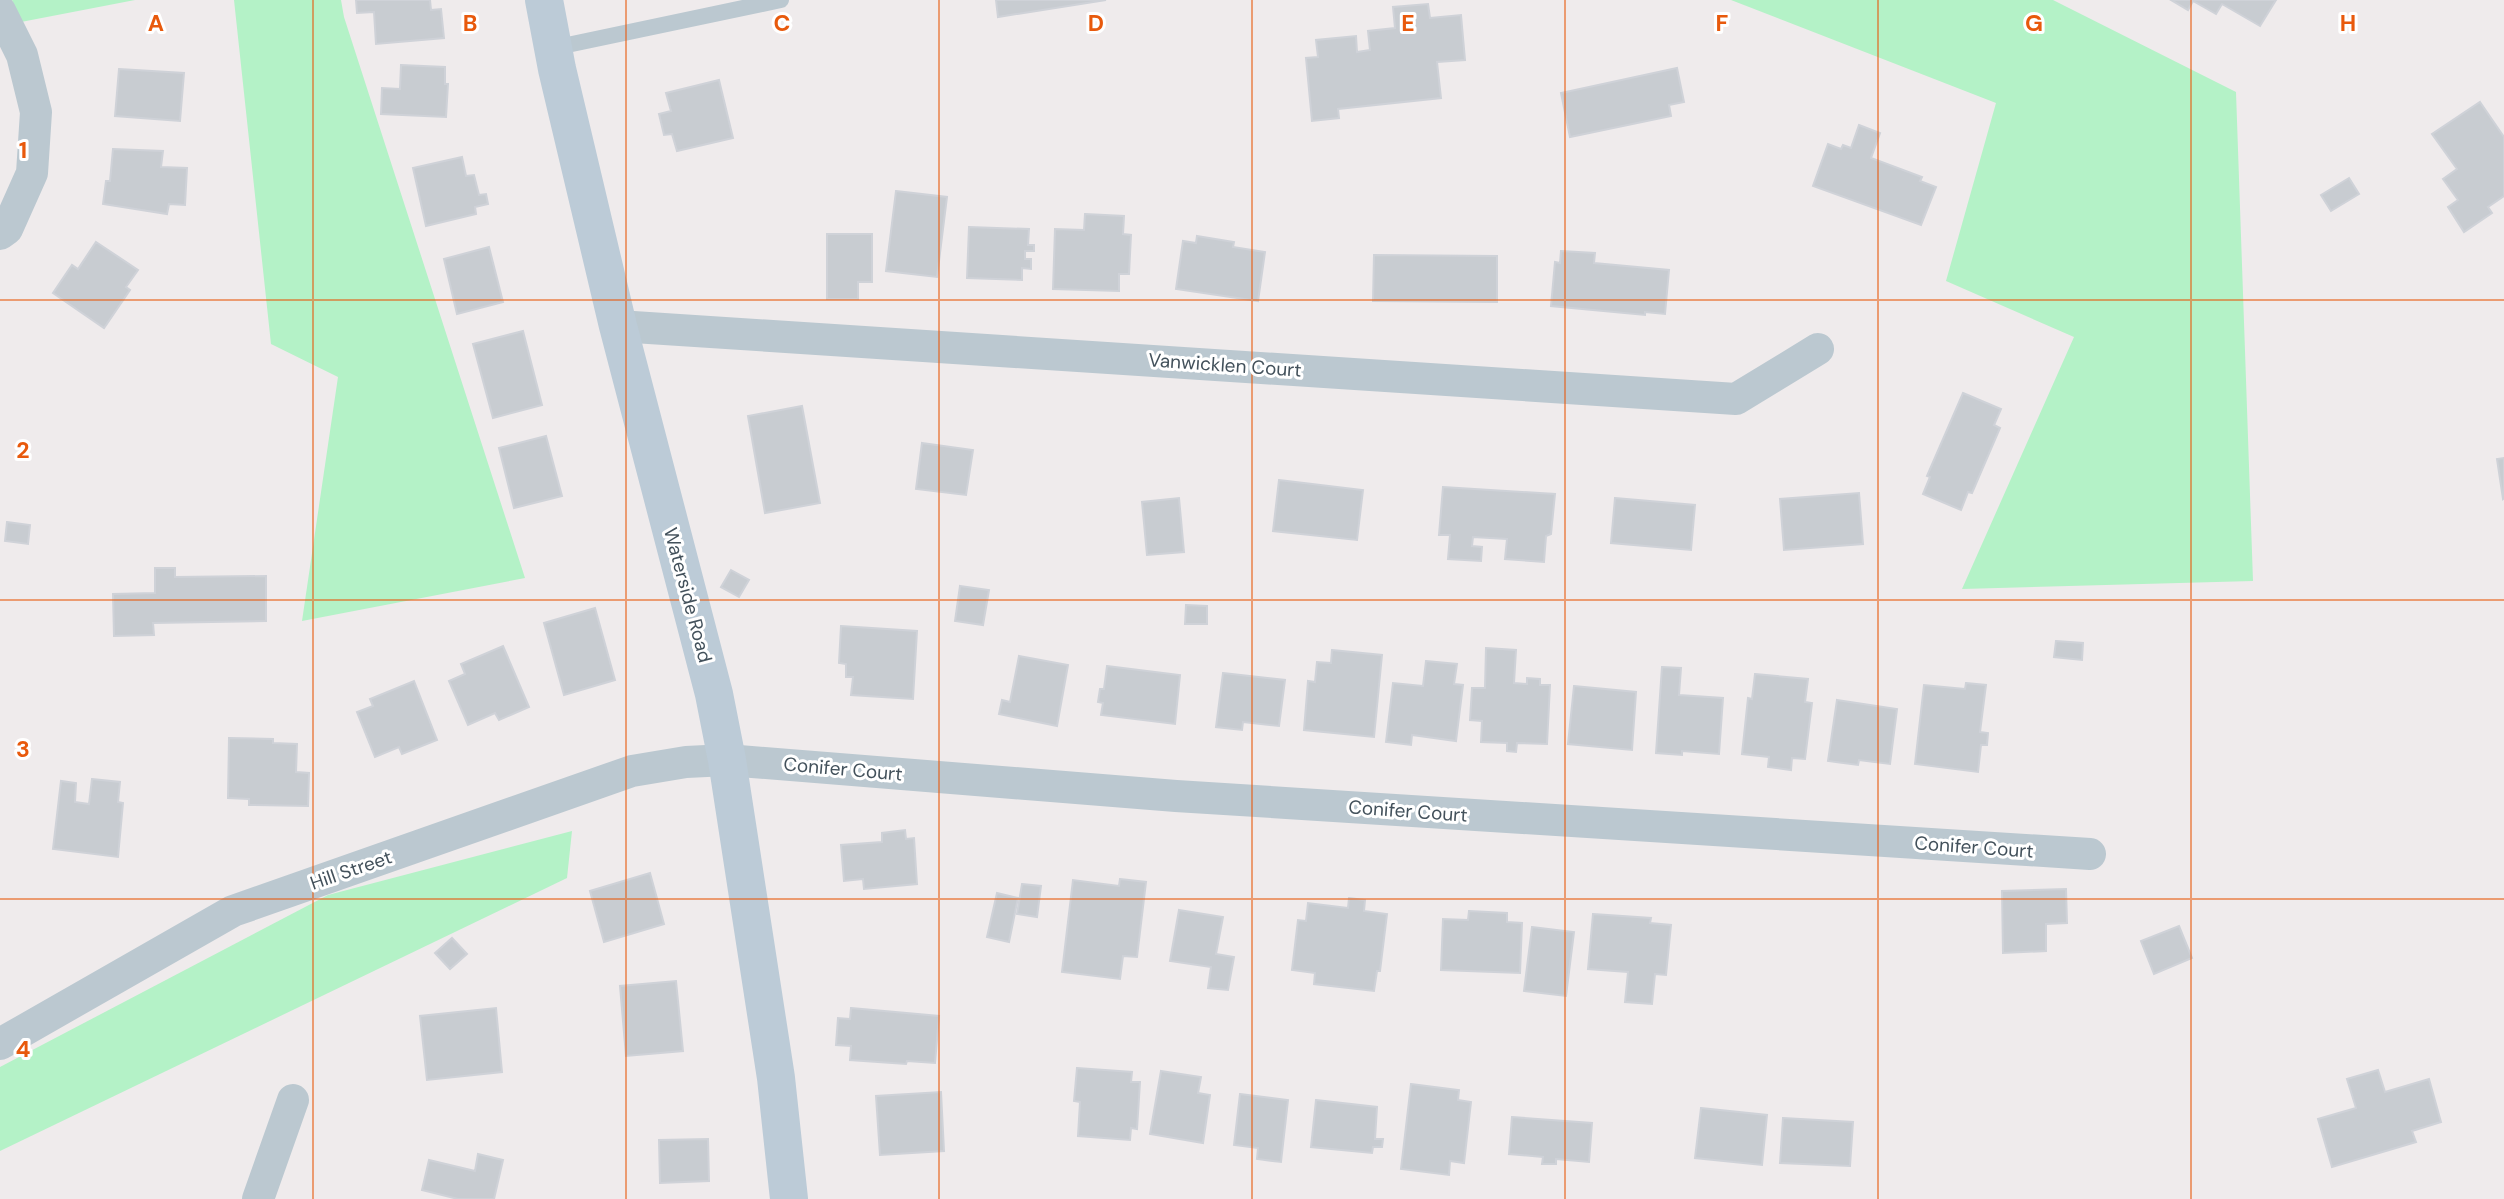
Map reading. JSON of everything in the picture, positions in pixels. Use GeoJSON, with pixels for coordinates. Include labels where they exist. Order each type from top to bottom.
{"type":"FeatureCollection","features":[{"type":"Feature","properties":{"kind":"main road","name":"Waterside Road"},"geometry":{"type":"LineString","coordinates":[[544,0],[618,326],[714,694],[727,760],[776,1078],[789,1199]]}},
{"type":"Feature","properties":{"kind":"street"},"geometry":{"type":"LineString","coordinates":[[0,11],[22,55],[37,112],[32,173],[6,229],[0,234]]}},
{"type":"Feature","properties":{"kind":"street","name":"Vanwicklen Court"},"geometry":{"type":"LineString","coordinates":[[618,326],[1736,399],[1818,349]]}},
{"type":"Feature","properties":{"kind":"street","name":"Conifer Court"},"geometry":{"type":"LineString","coordinates":[[727,760],[1176,796],[2090,854]]}},
{"type":"Feature","properties":{"kind":"street","name":"Hill Street"},"geometry":{"type":"LineString","coordinates":[[0,1044],[233,911],[632,771],[686,762],[727,760]]}},
{"type":"Feature","properties":{"kind":"street"},"geometry":{"type":"LineString","coordinates":[[258,1199],[293,1100]]}},
{"type":"Feature","properties":{"kind":"lane"},"geometry":{"type":"LineString","coordinates":[[553,48],[781,0]]}},
{"type":"Feature","properties":{"kind":"green space"},"geometry":{"type":"Polygon","coordinates":[[[12,0],[135,0],[21,22],[12,0]]]}},
{"type":"Feature","properties":{"kind":"green space"},"geometry":{"type":"Polygon","coordinates":[[[234,0],[341,0],[344,17],[525,578],[302,621],[338,377],[271,344],[234,0]]]}},
{"type":"Feature","properties":{"kind":"green space"},"geometry":{"type":"Polygon","coordinates":[[[1731,0],[2053,0],[2236,92],[2253,581],[1962,589],[2074,337],[1946,281],[1996,103],[1731,0]]]}},
{"type":"Feature","properties":{"kind":"green space"},"geometry":{"type":"Polygon","coordinates":[[[572,831],[567,878],[0,1151],[0,1067],[328,895],[572,831]]]}},
{"type":"Feature","properties":{"kind":"building"},"geometry":{"type":"Polygon","coordinates":[[[356,0],[430,0],[431,10],[441,9],[444,38],[376,44],[374,12],[357,13],[356,0]]]}},
{"type":"Feature","properties":{"kind":"building"},"geometry":{"type":"Polygon","coordinates":[[[996,0],[1106,0],[998,17],[996,0]]]}},
{"type":"Feature","properties":{"kind":"building"},"geometry":{"type":"Polygon","coordinates":[[[2171,0],[2276,0],[2260,26],[2222,4],[2216,14],[2193,1],[2188,10],[2171,0]]]}},
{"type":"Feature","properties":{"kind":"building"},"geometry":{"type":"Polygon","coordinates":[[[1428,4],[1430,18],[1461,15],[1465,60],[1437,62],[1441,98],[1338,109],[1339,118],[1312,121],[1306,58],[1318,57],[1316,40],[1356,36],[1357,52],[1370,50],[1368,31],[1395,28],[1393,7],[1428,4]]]}},
{"type":"Feature","properties":{"kind":"building"},"geometry":{"type":"Polygon","coordinates":[[[401,65],[445,67],[445,84],[448,84],[446,117],[381,114],[382,88],[400,89],[401,65]]]}},
{"type":"Feature","properties":{"kind":"building"},"geometry":{"type":"Polygon","coordinates":[[[1677,68],[1684,102],[1669,105],[1671,116],[1570,137],[1561,93],[1677,68]]]}},
{"type":"Feature","properties":{"kind":"building"},"geometry":{"type":"Polygon","coordinates":[[[119,69],[184,73],[180,121],[115,116],[119,69]]]}},
{"type":"Feature","properties":{"kind":"building"},"geometry":{"type":"Polygon","coordinates":[[[719,80],[733,138],[677,151],[672,134],[664,135],[659,114],[671,111],[666,93],[719,80]]]}},
{"type":"Feature","properties":{"kind":"building"},"geometry":{"type":"Polygon","coordinates":[[[2480,102],[2504,137],[2504,196],[2488,207],[2492,213],[2464,232],[2448,207],[2458,200],[2443,179],[2457,169],[2432,134],[2480,102]]]}},
{"type":"Feature","properties":{"kind":"building"},"geometry":{"type":"Polygon","coordinates":[[[1859,125],[1880,133],[1871,158],[1922,177],[1920,181],[1936,187],[1921,225],[1813,186],[1828,144],[1841,149],[1843,145],[1851,148],[1859,125]]]}},
{"type":"Feature","properties":{"kind":"building"},"geometry":{"type":"Polygon","coordinates":[[[113,149],[163,151],[161,167],[187,168],[185,205],[169,204],[167,214],[103,204],[106,181],[110,181],[113,149]]]}},
{"type":"Feature","properties":{"kind":"building"},"geometry":{"type":"Polygon","coordinates":[[[462,157],[466,176],[474,175],[479,195],[486,194],[488,204],[475,207],[476,214],[426,226],[413,168],[462,157]]]}},
{"type":"Feature","properties":{"kind":"building"},"geometry":{"type":"Polygon","coordinates":[[[2349,178],[2359,194],[2331,211],[2321,195],[2349,178]]]}},
{"type":"Feature","properties":{"kind":"building"},"geometry":{"type":"Polygon","coordinates":[[[896,191],[947,197],[937,277],[886,271],[896,191]]]}},
{"type":"Feature","properties":{"kind":"building"},"geometry":{"type":"Polygon","coordinates":[[[1085,214],[1124,216],[1123,234],[1131,235],[1129,274],[1119,274],[1119,291],[1053,289],[1055,229],[1084,230],[1085,214]]]}},
{"type":"Feature","properties":{"kind":"building"},"geometry":{"type":"Polygon","coordinates":[[[969,227],[1029,229],[1028,245],[1034,245],[1034,251],[1025,251],[1025,259],[1031,259],[1031,269],[1022,268],[1022,280],[967,278],[969,227]]]}},
{"type":"Feature","properties":{"kind":"building"},"geometry":{"type":"Polygon","coordinates":[[[827,234],[872,234],[872,282],[858,282],[858,299],[827,299],[827,234]]]}},
{"type":"Feature","properties":{"kind":"building"},"geometry":{"type":"Polygon","coordinates":[[[1197,236],[1234,242],[1233,247],[1265,252],[1258,301],[1176,289],[1183,241],[1196,243],[1197,236]]]}},
{"type":"Feature","properties":{"kind":"building"},"geometry":{"type":"Polygon","coordinates":[[[96,242],[138,270],[126,287],[130,290],[104,328],[53,293],[72,265],[78,269],[96,242]]]}},
{"type":"Feature","properties":{"kind":"building"},"geometry":{"type":"Polygon","coordinates":[[[489,247],[503,302],[457,314],[444,259],[489,247]]]}},
{"type":"Feature","properties":{"kind":"building"},"geometry":{"type":"Polygon","coordinates":[[[1561,251],[1595,253],[1594,263],[1669,270],[1665,314],[1645,312],[1645,315],[1551,306],[1555,262],[1560,263],[1561,251]]]}},
{"type":"Feature","properties":{"kind":"building"},"geometry":{"type":"Polygon","coordinates":[[[1374,255],[1497,256],[1497,302],[1373,301],[1374,255]]]}},
{"type":"Feature","properties":{"kind":"building"},"geometry":{"type":"Polygon","coordinates":[[[523,331],[542,405],[493,418],[473,344],[523,331]]]}},
{"type":"Feature","properties":{"kind":"building"},"geometry":{"type":"Polygon","coordinates":[[[1963,393],[2001,409],[1994,425],[2000,428],[1972,493],[1968,492],[1961,510],[1923,494],[1930,477],[1927,476],[1963,393]]]}},
{"type":"Feature","properties":{"kind":"building"},"geometry":{"type":"Polygon","coordinates":[[[802,406],[820,503],[765,513],[748,416],[802,406]]]}},
{"type":"Feature","properties":{"kind":"building"},"geometry":{"type":"Polygon","coordinates":[[[546,436],[562,496],[514,508],[499,448],[546,436]]]}},
{"type":"Feature","properties":{"kind":"building"},"geometry":{"type":"Polygon","coordinates":[[[922,443],[973,450],[966,495],[916,489],[922,443]]]}},
{"type":"Feature","properties":{"kind":"building"},"geometry":{"type":"Polygon","coordinates":[[[2504,458],[2504,498],[2503,499],[2497,459],[2504,458]]]}},
{"type":"Feature","properties":{"kind":"building"},"geometry":{"type":"Polygon","coordinates":[[[1279,480],[1363,490],[1357,540],[1273,531],[1279,480]]]}},
{"type":"Feature","properties":{"kind":"building"},"geometry":{"type":"Polygon","coordinates":[[[1443,487],[1555,494],[1551,534],[1546,536],[1544,562],[1505,559],[1507,539],[1473,537],[1472,546],[1482,547],[1481,561],[1448,559],[1450,535],[1439,535],[1443,487]]]}},
{"type":"Feature","properties":{"kind":"building"},"geometry":{"type":"Polygon","coordinates":[[[1859,493],[1863,544],[1784,550],[1780,499],[1859,493]]]}},
{"type":"Feature","properties":{"kind":"building"},"geometry":{"type":"Polygon","coordinates":[[[1179,498],[1184,552],[1147,555],[1142,502],[1179,498]]]}},
{"type":"Feature","properties":{"kind":"building"},"geometry":{"type":"Polygon","coordinates":[[[1615,498],[1695,505],[1691,550],[1611,543],[1615,498]]]}},
{"type":"Feature","properties":{"kind":"building"},"geometry":{"type":"Polygon","coordinates":[[[7,522],[30,525],[28,544],[5,541],[7,522]]]}},
{"type":"Feature","properties":{"kind":"building"},"geometry":{"type":"Polygon","coordinates":[[[155,568],[175,568],[175,577],[266,576],[266,621],[153,623],[154,635],[114,636],[113,594],[155,593],[155,568]]]}},
{"type":"Feature","properties":{"kind":"building"},"geometry":{"type":"Polygon","coordinates":[[[731,570],[749,580],[739,597],[721,587],[731,570]]]}},
{"type":"Feature","properties":{"kind":"building"},"geometry":{"type":"Polygon","coordinates":[[[960,586],[989,590],[983,625],[955,621],[960,586]]]}},
{"type":"Feature","properties":{"kind":"building"},"geometry":{"type":"Polygon","coordinates":[[[1186,605],[1207,606],[1207,624],[1185,624],[1186,605]]]}},
{"type":"Feature","properties":{"kind":"building"},"geometry":{"type":"Polygon","coordinates":[[[595,608],[615,680],[564,695],[544,623],[595,608]]]}},
{"type":"Feature","properties":{"kind":"building"},"geometry":{"type":"Polygon","coordinates":[[[841,626],[917,631],[913,699],[851,695],[853,677],[846,677],[846,664],[839,663],[841,626]]]}},
{"type":"Feature","properties":{"kind":"building"},"geometry":{"type":"Polygon","coordinates":[[[2056,641],[2083,643],[2082,660],[2054,657],[2056,641]]]}},
{"type":"Feature","properties":{"kind":"building"},"geometry":{"type":"Polygon","coordinates":[[[503,646],[529,707],[499,720],[495,713],[468,725],[449,681],[465,674],[461,664],[503,646]]]}},
{"type":"Feature","properties":{"kind":"building"},"geometry":{"type":"Polygon","coordinates":[[[1486,648],[1516,650],[1514,683],[1527,684],[1527,678],[1540,679],[1540,685],[1550,685],[1547,744],[1517,743],[1516,752],[1507,751],[1507,743],[1481,742],[1482,721],[1470,720],[1472,688],[1485,688],[1486,648]]]}},
{"type":"Feature","properties":{"kind":"building"},"geometry":{"type":"Polygon","coordinates":[[[1332,650],[1382,655],[1374,737],[1304,730],[1308,681],[1315,682],[1317,662],[1331,663],[1332,650]]]}},
{"type":"Feature","properties":{"kind":"building"},"geometry":{"type":"Polygon","coordinates":[[[1019,656],[1068,665],[1057,726],[999,714],[1002,700],[1010,702],[1019,656]]]}},
{"type":"Feature","properties":{"kind":"building"},"geometry":{"type":"Polygon","coordinates":[[[1426,661],[1457,664],[1454,684],[1463,685],[1456,741],[1412,735],[1411,745],[1386,742],[1393,683],[1423,686],[1426,661]]]}},
{"type":"Feature","properties":{"kind":"building"},"geometry":{"type":"Polygon","coordinates":[[[1107,666],[1180,675],[1175,724],[1101,715],[1103,703],[1098,702],[1100,689],[1104,689],[1107,666]]]}},
{"type":"Feature","properties":{"kind":"building"},"geometry":{"type":"Polygon","coordinates":[[[1662,667],[1681,668],[1679,695],[1723,698],[1719,754],[1682,751],[1682,755],[1656,753],[1662,667]]]}},
{"type":"Feature","properties":{"kind":"building"},"geometry":{"type":"Polygon","coordinates":[[[1223,673],[1285,680],[1279,726],[1243,722],[1242,730],[1216,727],[1223,673]]]}},
{"type":"Feature","properties":{"kind":"building"},"geometry":{"type":"Polygon","coordinates":[[[1755,674],[1808,679],[1805,702],[1812,703],[1805,759],[1792,758],[1791,770],[1768,767],[1769,757],[1742,754],[1748,698],[1752,699],[1755,674]]]}},
{"type":"Feature","properties":{"kind":"building"},"geometry":{"type":"Polygon","coordinates":[[[414,681],[437,740],[402,754],[399,747],[375,757],[357,712],[373,706],[370,699],[414,681]]]}},
{"type":"Feature","properties":{"kind":"building"},"geometry":{"type":"Polygon","coordinates":[[[1966,683],[1986,685],[1980,732],[1988,733],[1987,745],[1981,745],[1978,772],[1915,764],[1924,685],[1965,689],[1966,683]]]}},
{"type":"Feature","properties":{"kind":"building"},"geometry":{"type":"Polygon","coordinates":[[[1574,686],[1636,692],[1632,750],[1568,744],[1574,686]]]}},
{"type":"Feature","properties":{"kind":"building"},"geometry":{"type":"Polygon","coordinates":[[[1837,700],[1897,709],[1890,764],[1859,760],[1858,765],[1828,761],[1837,700]]]}},
{"type":"Feature","properties":{"kind":"building"},"geometry":{"type":"Polygon","coordinates":[[[229,738],[273,739],[273,743],[297,744],[296,772],[309,773],[308,806],[249,805],[249,799],[228,798],[229,738]]]}},
{"type":"Feature","properties":{"kind":"building"},"geometry":{"type":"Polygon","coordinates":[[[92,779],[120,782],[118,802],[123,803],[118,857],[53,849],[61,781],[76,783],[75,802],[89,804],[92,779]]]}},
{"type":"Feature","properties":{"kind":"building"},"geometry":{"type":"Polygon","coordinates":[[[905,830],[906,839],[914,838],[917,884],[864,889],[863,879],[844,881],[841,845],[882,842],[882,833],[905,830]]]}},
{"type":"Feature","properties":{"kind":"building"},"geometry":{"type":"Polygon","coordinates":[[[650,873],[664,924],[604,942],[590,891],[650,873]]]}},
{"type":"Feature","properties":{"kind":"building"},"geometry":{"type":"Polygon","coordinates":[[[1120,879],[1146,882],[1137,957],[1123,956],[1120,979],[1062,972],[1073,880],[1119,886],[1120,879]]]}},
{"type":"Feature","properties":{"kind":"building"},"geometry":{"type":"Polygon","coordinates":[[[1022,884],[1041,886],[1037,917],[1017,914],[1022,884]]]}},
{"type":"Feature","properties":{"kind":"building"},"geometry":{"type":"Polygon","coordinates":[[[2066,889],[2067,923],[2046,924],[2046,951],[2003,953],[2002,891],[2066,889]]]}},
{"type":"Feature","properties":{"kind":"building"},"geometry":{"type":"Polygon","coordinates":[[[997,893],[1018,898],[1009,942],[987,937],[997,893]]]}},
{"type":"Feature","properties":{"kind":"building"},"geometry":{"type":"Polygon","coordinates":[[[1349,898],[1365,900],[1364,911],[1387,914],[1380,971],[1377,971],[1374,991],[1314,984],[1315,973],[1292,970],[1298,920],[1306,921],[1308,903],[1348,908],[1349,898]]]}},
{"type":"Feature","properties":{"kind":"building"},"geometry":{"type":"Polygon","coordinates":[[[1179,910],[1223,917],[1216,954],[1234,957],[1228,990],[1208,988],[1211,967],[1170,961],[1179,910]]]}},
{"type":"Feature","properties":{"kind":"building"},"geometry":{"type":"Polygon","coordinates":[[[1469,911],[1507,913],[1507,922],[1522,923],[1520,973],[1441,970],[1443,919],[1468,920],[1469,911]]]}},
{"type":"Feature","properties":{"kind":"building"},"geometry":{"type":"Polygon","coordinates":[[[1593,914],[1651,918],[1650,923],[1671,925],[1666,975],[1655,974],[1652,1004],[1625,1002],[1628,972],[1588,969],[1593,914]]]}},
{"type":"Feature","properties":{"kind":"building"},"geometry":{"type":"Polygon","coordinates":[[[2179,926],[2192,958],[2154,974],[2141,941],[2179,926]]]}},
{"type":"Feature","properties":{"kind":"building"},"geometry":{"type":"Polygon","coordinates":[[[1532,927],[1574,932],[1566,996],[1524,991],[1532,927]]]}},
{"type":"Feature","properties":{"kind":"building"},"geometry":{"type":"Polygon","coordinates":[[[452,938],[467,954],[450,969],[435,953],[452,938]]]}},
{"type":"Feature","properties":{"kind":"building"},"geometry":{"type":"Polygon","coordinates":[[[676,981],[683,1051],[626,1056],[620,986],[676,981]]]}},
{"type":"Feature","properties":{"kind":"building"},"geometry":{"type":"Polygon","coordinates":[[[496,1008],[502,1072],[427,1080],[420,1016],[496,1008]]]}},
{"type":"Feature","properties":{"kind":"building"},"geometry":{"type":"Polygon","coordinates":[[[851,1008],[939,1016],[935,1063],[850,1060],[851,1046],[836,1045],[838,1018],[850,1019],[851,1008]]]}},
{"type":"Feature","properties":{"kind":"building"},"geometry":{"type":"Polygon","coordinates":[[[1077,1068],[1132,1072],[1131,1082],[1140,1082],[1137,1129],[1131,1128],[1130,1140],[1078,1136],[1080,1102],[1074,1101],[1077,1068]]]}},
{"type":"Feature","properties":{"kind":"building"},"geometry":{"type":"Polygon","coordinates":[[[2378,1070],[2385,1092],[2429,1079],[2441,1122],[2412,1131],[2416,1142],[2332,1167],[2318,1119],[2356,1108],[2347,1079],[2378,1070]]]}},
{"type":"Feature","properties":{"kind":"building"},"geometry":{"type":"Polygon","coordinates":[[[1161,1071],[1201,1077],[1198,1093],[1210,1095],[1203,1143],[1150,1134],[1161,1071]]]}},
{"type":"Feature","properties":{"kind":"building"},"geometry":{"type":"Polygon","coordinates":[[[1411,1084],[1459,1090],[1458,1100],[1471,1102],[1464,1163],[1450,1161],[1449,1175],[1401,1169],[1411,1084]]]}},
{"type":"Feature","properties":{"kind":"building"},"geometry":{"type":"Polygon","coordinates":[[[941,1092],[944,1151],[880,1155],[876,1096],[941,1092]]]}},
{"type":"Feature","properties":{"kind":"building"},"geometry":{"type":"Polygon","coordinates":[[[1240,1094],[1288,1100],[1281,1162],[1257,1159],[1258,1148],[1234,1145],[1240,1094]]]}},
{"type":"Feature","properties":{"kind":"building"},"geometry":{"type":"Polygon","coordinates":[[[1316,1100],[1377,1107],[1375,1139],[1383,1139],[1382,1147],[1373,1147],[1372,1153],[1311,1147],[1316,1100]]]}},
{"type":"Feature","properties":{"kind":"building"},"geometry":{"type":"Polygon","coordinates":[[[1701,1108],[1767,1115],[1762,1165],[1695,1158],[1701,1108]]]}},
{"type":"Feature","properties":{"kind":"building"},"geometry":{"type":"Polygon","coordinates":[[[1512,1117],[1592,1123],[1589,1162],[1556,1159],[1556,1164],[1542,1164],[1543,1157],[1509,1154],[1512,1117]]]}},
{"type":"Feature","properties":{"kind":"building"},"geometry":{"type":"Polygon","coordinates":[[[1783,1118],[1853,1122],[1850,1166],[1780,1163],[1783,1118]]]}},
{"type":"Feature","properties":{"kind":"building"},"geometry":{"type":"Polygon","coordinates":[[[708,1139],[709,1181],[660,1183],[659,1140],[708,1139]]]}},
{"type":"Feature","properties":{"kind":"building"},"geometry":{"type":"Polygon","coordinates":[[[478,1154],[503,1160],[494,1199],[458,1199],[422,1190],[429,1160],[475,1171],[478,1154]]]}}]}
